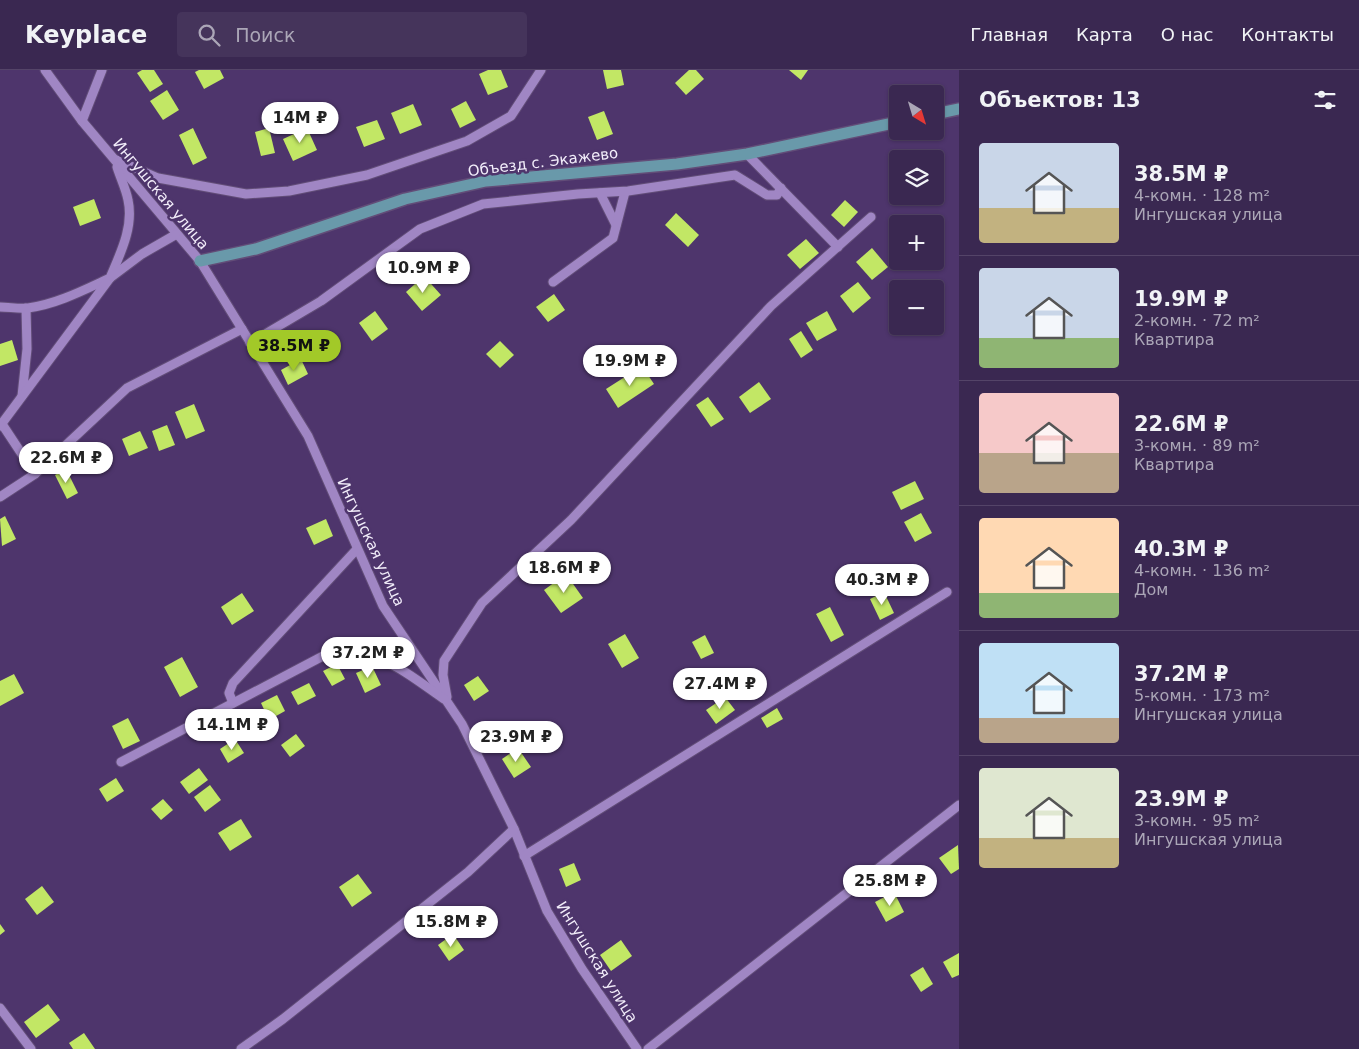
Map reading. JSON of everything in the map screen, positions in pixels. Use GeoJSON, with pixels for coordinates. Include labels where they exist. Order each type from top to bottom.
{"type":"FeatureCollection","features":[{"type":"Feature","properties":{"kind":"main road"},"geometry":{"type":"LineString","coordinates":[[944,112],[959,108]]}},
{"type":"Feature","properties":{"kind":"main road","name":"Объезд с. Экажево"},"geometry":{"type":"LineString","coordinates":[[200,261],[256,249],[405,199],[486,181],[677,164],[747,154],[889,124]]}},
{"type":"Feature","properties":{"kind":"street","name":"Ингушская улица"},"geometry":{"type":"LineString","coordinates":[[45,70],[82,121],[175,235],[200,261],[308,436],[383,606],[462,724],[514,829],[552,919],[582,969],[637,1049]]}},
{"type":"Feature","properties":{"kind":"street"},"geometry":{"type":"LineString","coordinates":[[82,121],[102,70]]}},
{"type":"Feature","properties":{"kind":"street"},"geometry":{"type":"LineString","coordinates":[[114,159],[158,178],[246,194],[290,191],[367,175],[467,141],[511,116],[541,70]]}},
{"type":"Feature","properties":{"kind":"street"},"geometry":{"type":"LineString","coordinates":[[747,154],[838,246]]}},
{"type":"Feature","properties":{"kind":"street"},"geometry":{"type":"LineString","coordinates":[[35,474],[1,425],[110,278],[122,250],[129,216],[128,199],[114,159]]}},
{"type":"Feature","properties":{"kind":"street"},"geometry":{"type":"LineString","coordinates":[[250,343],[321,301],[420,229],[483,204],[625,192],[735,175],[767,195],[777,195],[781,188]]}},
{"type":"Feature","properties":{"kind":"street"},"geometry":{"type":"LineString","coordinates":[[553,282],[613,238],[625,192]]}},
{"type":"Feature","properties":{"kind":"street"},"geometry":{"type":"LineString","coordinates":[[600,193],[616,225]]}},
{"type":"Feature","properties":{"kind":"street"},"geometry":{"type":"LineString","coordinates":[[448,702],[443,676],[444,661],[482,602],[571,520],[771,306],[871,217]]}},
{"type":"Feature","properties":{"kind":"street"},"geometry":{"type":"LineString","coordinates":[[0,308],[26,308],[74,294],[110,278],[142,254],[175,235]]}},
{"type":"Feature","properties":{"kind":"street"},"geometry":{"type":"LineString","coordinates":[[22,397],[27,350],[26,308]]}},
{"type":"Feature","properties":{"kind":"street"},"geometry":{"type":"LineString","coordinates":[[0,497],[35,474],[127,388],[242,329]]}},
{"type":"Feature","properties":{"kind":"street"},"geometry":{"type":"LineString","coordinates":[[233,703],[229,693],[233,683],[357,549]]}},
{"type":"Feature","properties":{"kind":"street"},"geometry":{"type":"LineString","coordinates":[[524,856],[947,592]]}},
{"type":"Feature","properties":{"kind":"street"},"geometry":{"type":"LineString","coordinates":[[121,762],[324,656],[340,652],[355,652],[386,661],[448,702]]}},
{"type":"Feature","properties":{"kind":"street"},"geometry":{"type":"LineString","coordinates":[[648,1049],[959,805]]}},
{"type":"Feature","properties":{"kind":"street"},"geometry":{"type":"LineString","coordinates":[[241,1049],[468,872],[514,829]]}},
{"type":"Feature","properties":{"kind":"street"},"geometry":{"type":"LineString","coordinates":[[0,1008],[31,1049]]}},
{"type":"Feature","properties":{"kind":"building"},"geometry":{"type":"Polygon","coordinates":[[[142,70],[154,70],[163,84],[150,92],[137,73],[142,70]]]}},
{"type":"Feature","properties":{"kind":"building"},"geometry":{"type":"Polygon","coordinates":[[[199,70],[220,70],[224,78],[204,89],[195,72],[199,70]]]}},
{"type":"Feature","properties":{"kind":"building"},"geometry":{"type":"Polygon","coordinates":[[[488,70],[501,70],[508,87],[488,95],[479,74],[488,70]]]}},
{"type":"Feature","properties":{"kind":"building"},"geometry":{"type":"Polygon","coordinates":[[[603,70],[621,70],[624,85],[607,89],[603,70]]]}},
{"type":"Feature","properties":{"kind":"building"},"geometry":{"type":"Polygon","coordinates":[[[689,70],[696,70],[704,79],[686,95],[675,83],[689,70]]]}},
{"type":"Feature","properties":{"kind":"building"},"geometry":{"type":"Polygon","coordinates":[[[789,70],[808,70],[801,80],[789,70]]]}},
{"type":"Feature","properties":{"kind":"building"},"geometry":{"type":"Polygon","coordinates":[[[167,90],[179,110],[163,120],[150,101],[167,90]]]}},
{"type":"Feature","properties":{"kind":"building"},"geometry":{"type":"Polygon","coordinates":[[[466,101],[476,120],[460,128],[451,109],[466,101]]]}},
{"type":"Feature","properties":{"kind":"building"},"geometry":{"type":"Polygon","coordinates":[[[413,104],[422,125],[400,134],[391,113],[413,104]]]}},
{"type":"Feature","properties":{"kind":"building"},"geometry":{"type":"Polygon","coordinates":[[[604,111],[613,134],[597,140],[588,117],[604,111]]]}},
{"type":"Feature","properties":{"kind":"building"},"geometry":{"type":"Polygon","coordinates":[[[377,120],[385,139],[364,147],[356,127],[377,120]]]}},
{"type":"Feature","properties":{"kind":"building"},"geometry":{"type":"Polygon","coordinates":[[[193,128],[207,158],[193,165],[179,135],[193,128]]]}},
{"type":"Feature","properties":{"kind":"building"},"geometry":{"type":"Polygon","coordinates":[[[269,128],[275,153],[261,156],[255,132],[269,128]]]}},
{"type":"Feature","properties":{"kind":"building"},"geometry":{"type":"Polygon","coordinates":[[[307,128],[317,150],[293,161],[283,139],[307,128]]]}},
{"type":"Feature","properties":{"kind":"building"},"geometry":{"type":"Polygon","coordinates":[[[94,199],[101,218],[80,226],[73,207],[94,199]]]}},
{"type":"Feature","properties":{"kind":"building"},"geometry":{"type":"Polygon","coordinates":[[[845,200],[858,212],[844,227],[831,215],[845,200]]]}},
{"type":"Feature","properties":{"kind":"building"},"geometry":{"type":"Polygon","coordinates":[[[676,213],[699,235],[688,247],[665,225],[676,213]]]}},
{"type":"Feature","properties":{"kind":"building"},"geometry":{"type":"Polygon","coordinates":[[[806,239],[819,253],[800,269],[787,255],[806,239]]]}},
{"type":"Feature","properties":{"kind":"building"},"geometry":{"type":"Polygon","coordinates":[[[872,248],[888,267],[872,280],[856,262],[872,248]]]}},
{"type":"Feature","properties":{"kind":"building"},"geometry":{"type":"Polygon","coordinates":[[[424,276],[441,295],[422,311],[406,292],[424,276]]]}},
{"type":"Feature","properties":{"kind":"building"},"geometry":{"type":"Polygon","coordinates":[[[858,282],[871,298],[853,313],[840,296],[858,282]]]}},
{"type":"Feature","properties":{"kind":"building"},"geometry":{"type":"Polygon","coordinates":[[[554,294],[565,310],[548,322],[536,307],[554,294]]]}},
{"type":"Feature","properties":{"kind":"building"},"geometry":{"type":"Polygon","coordinates":[[[375,311],[388,329],[372,341],[359,323],[375,311]]]}},
{"type":"Feature","properties":{"kind":"building"},"geometry":{"type":"Polygon","coordinates":[[[827,311],[837,330],[817,341],[806,323],[827,311]]]}},
{"type":"Feature","properties":{"kind":"building"},"geometry":{"type":"Polygon","coordinates":[[[801,331],[813,350],[801,358],[789,339],[801,331]]]}},
{"type":"Feature","properties":{"kind":"building"},"geometry":{"type":"Polygon","coordinates":[[[12,340],[18,360],[0,366],[0,344],[12,340]]]}},
{"type":"Feature","properties":{"kind":"building"},"geometry":{"type":"Polygon","coordinates":[[[500,341],[514,355],[500,368],[486,354],[500,341]]]}},
{"type":"Feature","properties":{"kind":"building"},"geometry":{"type":"Polygon","coordinates":[[[301,359],[308,374],[288,385],[281,370],[301,359]]]}},
{"type":"Feature","properties":{"kind":"building"},"geometry":{"type":"Polygon","coordinates":[[[642,366],[654,384],[618,408],[606,389],[642,366]]]}},
{"type":"Feature","properties":{"kind":"building"},"geometry":{"type":"Polygon","coordinates":[[[759,382],[771,399],[750,413],[739,397],[759,382]]]}},
{"type":"Feature","properties":{"kind":"building"},"geometry":{"type":"Polygon","coordinates":[[[708,397],[724,419],[711,427],[696,405],[708,397]]]}},
{"type":"Feature","properties":{"kind":"building"},"geometry":{"type":"Polygon","coordinates":[[[194,404],[205,431],[186,439],[175,412],[194,404]]]}},
{"type":"Feature","properties":{"kind":"building"},"geometry":{"type":"Polygon","coordinates":[[[167,425],[175,445],[159,451],[152,431],[167,425]]]}},
{"type":"Feature","properties":{"kind":"building"},"geometry":{"type":"Polygon","coordinates":[[[140,431],[148,448],[129,456],[122,439],[140,431]]]}},
{"type":"Feature","properties":{"kind":"building"},"geometry":{"type":"Polygon","coordinates":[[[66,469],[78,493],[67,499],[55,475],[66,469]]]}},
{"type":"Feature","properties":{"kind":"building"},"geometry":{"type":"Polygon","coordinates":[[[915,481],[924,499],[901,510],[892,492],[915,481]]]}},
{"type":"Feature","properties":{"kind":"building"},"geometry":{"type":"Polygon","coordinates":[[[921,513],[932,533],[915,542],[904,522],[921,513]]]}},
{"type":"Feature","properties":{"kind":"building"},"geometry":{"type":"Polygon","coordinates":[[[5,516],[16,539],[2,546],[0,519],[5,516]]]}},
{"type":"Feature","properties":{"kind":"building"},"geometry":{"type":"Polygon","coordinates":[[[326,519],[333,536],[314,545],[306,528],[326,519]]]}},
{"type":"Feature","properties":{"kind":"building"},"geometry":{"type":"Polygon","coordinates":[[[566,574],[583,598],[561,613],[544,590],[566,574]]]}},
{"type":"Feature","properties":{"kind":"building"},"geometry":{"type":"Polygon","coordinates":[[[884,592],[894,613],[880,620],[870,599],[884,592]]]}},
{"type":"Feature","properties":{"kind":"building"},"geometry":{"type":"Polygon","coordinates":[[[242,593],[254,611],[232,625],[221,607],[242,593]]]}},
{"type":"Feature","properties":{"kind":"building"},"geometry":{"type":"Polygon","coordinates":[[[830,607],[844,635],[831,642],[816,614],[830,607]]]}},
{"type":"Feature","properties":{"kind":"building"},"geometry":{"type":"Polygon","coordinates":[[[625,634],[639,658],[622,668],[608,644],[625,634]]]}},
{"type":"Feature","properties":{"kind":"building"},"geometry":{"type":"Polygon","coordinates":[[[705,635],[714,653],[701,659],[692,642],[705,635]]]}},
{"type":"Feature","properties":{"kind":"building"},"geometry":{"type":"Polygon","coordinates":[[[182,657],[198,687],[180,697],[164,667],[182,657]]]}},
{"type":"Feature","properties":{"kind":"building"},"geometry":{"type":"Polygon","coordinates":[[[337,664],[345,679],[332,686],[323,671],[337,664]]]}},
{"type":"Feature","properties":{"kind":"building"},"geometry":{"type":"Polygon","coordinates":[[[372,666],[381,685],[365,693],[356,673],[372,666]]]}},
{"type":"Feature","properties":{"kind":"building"},"geometry":{"type":"Polygon","coordinates":[[[14,674],[24,693],[0,706],[0,681],[14,674]]]}},
{"type":"Feature","properties":{"kind":"building"},"geometry":{"type":"Polygon","coordinates":[[[478,676],[489,691],[474,701],[464,685],[478,676]]]}},
{"type":"Feature","properties":{"kind":"building"},"geometry":{"type":"Polygon","coordinates":[[[309,683],[316,696],[298,705],[291,692],[309,683]]]}},
{"type":"Feature","properties":{"kind":"building"},"geometry":{"type":"Polygon","coordinates":[[[277,695],[285,711],[269,720],[261,703],[277,695]]]}},
{"type":"Feature","properties":{"kind":"building"},"geometry":{"type":"Polygon","coordinates":[[[725,697],[735,710],[716,724],[706,710],[725,697]]]}},
{"type":"Feature","properties":{"kind":"building"},"geometry":{"type":"Polygon","coordinates":[[[777,708],[783,719],[767,728],[761,718],[777,708]]]}},
{"type":"Feature","properties":{"kind":"building"},"geometry":{"type":"Polygon","coordinates":[[[128,718],[140,741],[123,749],[112,726],[128,718]]]}},
{"type":"Feature","properties":{"kind":"building"},"geometry":{"type":"Polygon","coordinates":[[[296,734],[305,746],[290,757],[281,745],[296,734]]]}},
{"type":"Feature","properties":{"kind":"building"},"geometry":{"type":"Polygon","coordinates":[[[235,739],[244,753],[228,763],[220,749],[235,739]]]}},
{"type":"Feature","properties":{"kind":"building"},"geometry":{"type":"Polygon","coordinates":[[[518,748],[531,767],[514,778],[502,759],[518,748]]]}},
{"type":"Feature","properties":{"kind":"building"},"geometry":{"type":"Polygon","coordinates":[[[199,768],[208,780],[189,794],[180,782],[199,768]]]}},
{"type":"Feature","properties":{"kind":"building"},"geometry":{"type":"Polygon","coordinates":[[[116,778],[124,791],[107,802],[99,789],[116,778]]]}},
{"type":"Feature","properties":{"kind":"building"},"geometry":{"type":"Polygon","coordinates":[[[210,785],[221,800],[205,812],[194,797],[210,785]]]}},
{"type":"Feature","properties":{"kind":"building"},"geometry":{"type":"Polygon","coordinates":[[[163,799],[173,810],[161,820],[151,809],[163,799]]]}},
{"type":"Feature","properties":{"kind":"building"},"geometry":{"type":"Polygon","coordinates":[[[241,819],[252,837],[230,851],[218,833],[241,819]]]}},
{"type":"Feature","properties":{"kind":"building"},"geometry":{"type":"Polygon","coordinates":[[[958,845],[959,869],[951,874],[939,858],[958,845]]]}},
{"type":"Feature","properties":{"kind":"building"},"geometry":{"type":"Polygon","coordinates":[[[574,863],[581,880],[566,887],[559,869],[574,863]]]}},
{"type":"Feature","properties":{"kind":"building"},"geometry":{"type":"Polygon","coordinates":[[[358,874],[372,893],[352,907],[339,887],[358,874]]]}},
{"type":"Feature","properties":{"kind":"building"},"geometry":{"type":"Polygon","coordinates":[[[42,886],[54,902],[37,915],[25,899],[42,886]]]}},
{"type":"Feature","properties":{"kind":"building"},"geometry":{"type":"Polygon","coordinates":[[[894,892],[904,912],[886,922],[875,902],[894,892]]]}},
{"type":"Feature","properties":{"kind":"building"},"geometry":{"type":"Polygon","coordinates":[[[0,924],[5,931],[0,935],[0,924]]]}},
{"type":"Feature","properties":{"kind":"building"},"geometry":{"type":"Polygon","coordinates":[[[453,934],[464,950],[449,961],[438,945],[453,934]]]}},
{"type":"Feature","properties":{"kind":"building"},"geometry":{"type":"Polygon","coordinates":[[[621,940],[632,956],[611,971],[600,955],[621,940]]]}},
{"type":"Feature","properties":{"kind":"building"},"geometry":{"type":"Polygon","coordinates":[[[959,953],[959,975],[952,978],[943,962],[959,953]]]}},
{"type":"Feature","properties":{"kind":"building"},"geometry":{"type":"Polygon","coordinates":[[[923,967],[933,984],[921,992],[910,975],[923,967]]]}},
{"type":"Feature","properties":{"kind":"building"},"geometry":{"type":"Polygon","coordinates":[[[48,1004],[60,1020],[36,1038],[24,1022],[48,1004]]]}},
{"type":"Feature","properties":{"kind":"building"},"geometry":{"type":"Polygon","coordinates":[[[84,1033],[95,1049],[73,1049],[69,1043],[84,1033]]]}}]}
